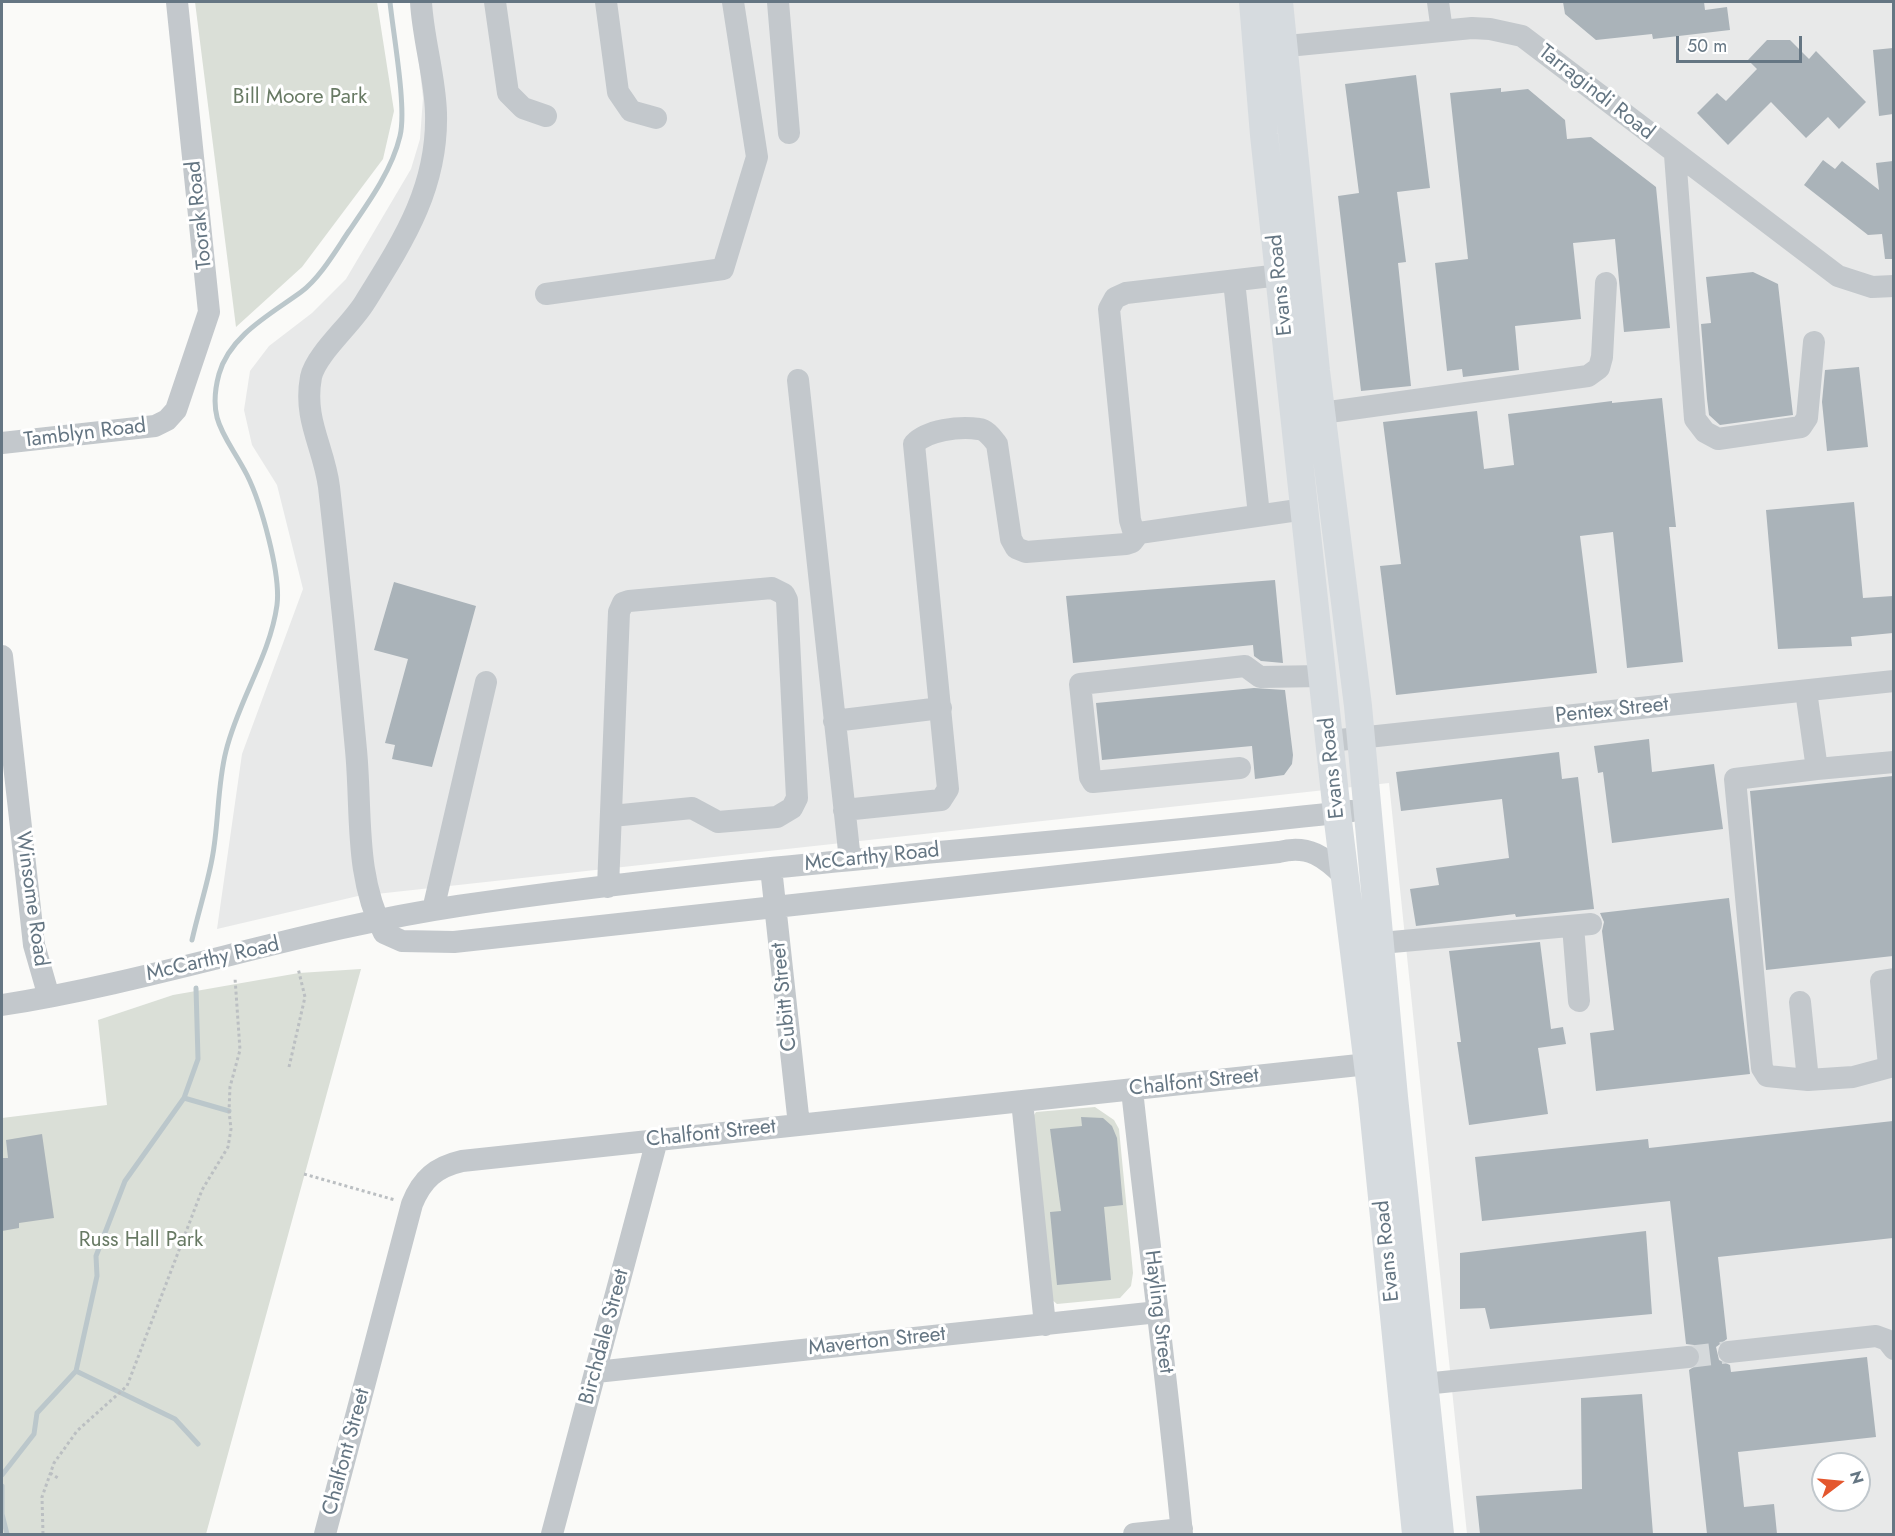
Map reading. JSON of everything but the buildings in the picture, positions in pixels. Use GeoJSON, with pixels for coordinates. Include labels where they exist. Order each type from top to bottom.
{"type":"FeatureCollection","features":[{"type":"Feature","properties":{"kind":"main road","name":"Evans Road"},"geometry":{"type":"LineString","coordinates":[[1252,2],[1270,48],[1322,413],[1361,738],[1394,1097],[1440,1534]]}},
{"type":"Feature","properties":{"kind":"main road","name":"Evans Road"},"geometry":{"type":"LineString","coordinates":[[1279,2],[1270,48],[1280,275],[1337,813],[1368,1064],[1416,1534]]}},
{"type":"Feature","properties":{"kind":"street","name":"Toorak Road"},"geometry":{"type":"LineString","coordinates":[[167,420],[176,410],[208,312],[177,2]]}},
{"type":"Feature","properties":{"kind":"street"},"geometry":{"type":"LineString","coordinates":[[377,920],[366,891],[361,856],[355,737],[328,478],[311,424],[308,397],[312,373],[359,313],[412,225],[433,167],[436,112],[421,2]]}},
{"type":"Feature","properties":{"kind":"street"},"geometry":{"type":"LineString","coordinates":[[495,2],[508,93],[523,108],[546,116]]}},
{"type":"Feature","properties":{"kind":"street"},"geometry":{"type":"LineString","coordinates":[[606,2],[618,92],[631,111],[656,118]]}},
{"type":"Feature","properties":{"kind":"street"},"geometry":{"type":"LineString","coordinates":[[546,294],[723,269],[757,157],[733,2]]}},
{"type":"Feature","properties":{"kind":"street"},"geometry":{"type":"LineString","coordinates":[[778,2],[789,133]]}},
{"type":"Feature","properties":{"kind":"street"},"geometry":{"type":"LineString","coordinates":[[1438,2],[1442,31]]}},
{"type":"Feature","properties":{"kind":"street","name":"Tarragindi Road"},"geometry":{"type":"LineString","coordinates":[[1270,48],[1490,28],[1522,36],[1675,155],[1838,276],[1872,287],[1893,286]]}},
{"type":"Feature","properties":{"kind":"street"},"geometry":{"type":"LineString","coordinates":[[1675,155],[1695,419],[1705,432],[1718,439],[1801,427],[1807,418],[1814,342]]}},
{"type":"Feature","properties":{"kind":"street"},"geometry":{"type":"LineString","coordinates":[[1280,275],[1126,293],[1115,298],[1109,309],[1130,520],[1133,530],[1139,533],[1305,508]]}},
{"type":"Feature","properties":{"kind":"street"},"geometry":{"type":"LineString","coordinates":[[1234,280],[1259,515]]}},
{"type":"Feature","properties":{"kind":"street"},"geometry":{"type":"LineString","coordinates":[[1322,413],[1588,376],[1599,368],[1602,357],[1606,283]]}},
{"type":"Feature","properties":{"kind":"street"},"geometry":{"type":"LineString","coordinates":[[798,380],[850,860]]}},
{"type":"Feature","properties":{"kind":"street","name":"Tamblyn Road"},"geometry":{"type":"LineString","coordinates":[[2,443],[140,429],[167,420]]}},
{"type":"Feature","properties":{"kind":"street"},"geometry":{"type":"LineString","coordinates":[[844,810],[940,800],[946,795],[948,789],[914,444],[922,436],[932,432],[980,429],[989,434],[997,444],[1011,539],[1016,548],[1026,552],[1126,544],[1137,538],[1139,533]]}},
{"type":"Feature","properties":{"kind":"street"},"geometry":{"type":"LineString","coordinates":[[608,886],[619,612],[623,603],[772,588],[784,594],[787,600],[797,798],[792,808],[777,817],[718,822],[692,808],[612,816]]}},
{"type":"Feature","properties":{"kind":"street","name":"Winsome Road"},"geometry":{"type":"LineString","coordinates":[[2,656],[34,945],[49,997]]}},
{"type":"Feature","properties":{"kind":"street"},"geometry":{"type":"LineString","coordinates":[[1240,768],[1093,782],[1090,777],[1080,684],[1245,666],[1260,677],[1323,676]]}},
{"type":"Feature","properties":{"kind":"street","name":"Pentex Street"},"geometry":{"type":"LineString","coordinates":[[1330,741],[1893,681]]}},
{"type":"Feature","properties":{"kind":"street"},"geometry":{"type":"LineString","coordinates":[[433,910],[486,682]]}},
{"type":"Feature","properties":{"kind":"street"},"geometry":{"type":"LineString","coordinates":[[1806,691],[1817,769]]}},
{"type":"Feature","properties":{"kind":"street"},"geometry":{"type":"LineString","coordinates":[[834,721],[941,708]]}},
{"type":"Feature","properties":{"kind":"street"},"geometry":{"type":"LineString","coordinates":[[1893,762],[1736,778],[1762,1068],[1767,1076],[1808,1080],[1853,1077],[1891,1066],[1889,1022],[1881,981],[1893,979]]}},
{"type":"Feature","properties":{"kind":"street","name":"McCarthy Road"},"geometry":{"type":"LineString","coordinates":[[2,1005],[49,997],[377,920],[433,910],[608,886],[771,868],[1368,809]]}},
{"type":"Feature","properties":{"kind":"street","name":"McCarthy Road"},"geometry":{"type":"LineString","coordinates":[[377,920],[384,933],[392,939],[454,942],[1279,852],[1297,847],[1328,860],[1345,877]]}},
{"type":"Feature","properties":{"kind":"street","name":"Cubitt Street"},"geometry":{"type":"LineString","coordinates":[[771,868],[799,1125]]}},
{"type":"Feature","properties":{"kind":"street"},"geometry":{"type":"LineString","coordinates":[[1381,943],[1582,925],[1579,1001]]}},
{"type":"Feature","properties":{"kind":"street"},"geometry":{"type":"LineString","coordinates":[[1800,1002],[1808,1080]]}},
{"type":"Feature","properties":{"kind":"street","name":"Chalfont Street"},"geometry":{"type":"LineString","coordinates":[[325,1534],[412,1204],[427,1177],[450,1164],[1368,1064]]}},
{"type":"Feature","properties":{"kind":"street","name":"Hayling Street"},"geometry":{"type":"LineString","coordinates":[[1132,1090],[1182,1532]]}},
{"type":"Feature","properties":{"kind":"street"},"geometry":{"type":"LineString","coordinates":[[1022,1101],[1045,1325]]}},
{"type":"Feature","properties":{"kind":"street","name":"Birchdale Street"},"geometry":{"type":"LineString","coordinates":[[552,1534],[657,1140]]}},
{"type":"Feature","properties":{"kind":"street","name":"Maverton Street"},"geometry":{"type":"LineString","coordinates":[[596,1372],[1158,1311]]}},
{"type":"Feature","properties":{"kind":"street"},"geometry":{"type":"LineString","coordinates":[[1729,1352],[1876,1336],[1887,1340],[1893,1349]]}},
{"type":"Feature","properties":{"kind":"street"},"geometry":{"type":"LineString","coordinates":[[1424,1384],[1688,1357]]}},
{"type":"Feature","properties":{"kind":"street"},"geometry":{"type":"LineString","coordinates":[[1134,1534],[1182,1532]]}},
{"type":"Feature","properties":{"kind":"path"},"geometry":{"type":"LineString","coordinates":[[289,1067],[305,997],[298,968]]}},
{"type":"Feature","properties":{"kind":"path"},"geometry":{"type":"LineString","coordinates":[[43,1534],[42,1497],[50,1473],[77,1431],[127,1386],[202,1190],[228,1147],[231,1129],[230,1087],[240,1050],[235,978]]}},
{"type":"Feature","properties":{"kind":"path"},"geometry":{"type":"LineString","coordinates":[[304,1174],[412,1204]]}},
{"type":"Feature","properties":{"kind":"path"},"geometry":{"type":"LineString","coordinates":[[175,1262],[182,1264]]}},
{"type":"Feature","properties":{"kind":"path"},"geometry":{"type":"LineString","coordinates":[[50,1473],[58,1478]]}},
{"type":"Feature","properties":{"kind":"shaded area"},"geometry":{"type":"Polygon","coordinates":[[[412,2],[1893,2],[1893,1534],[1467,1534],[1389,783],[358,896],[217,929],[242,754],[303,589],[277,485],[252,445],[244,410],[250,371],[269,346],[312,313],[346,279],[411,169],[420,139],[423,98],[412,2]]]}},
{"type":"Feature","properties":{"kind":"green space","name":"Bill Moore Park"},"geometry":{"type":"Polygon","coordinates":[[[195,2],[377,2],[394,111],[383,159],[302,267],[236,327],[195,2]]]}},
{"type":"Feature","properties":{"kind":"green space","name":"Russ Hall Park"},"geometry":{"type":"Polygon","coordinates":[[[361,969],[206,1534],[2,1534],[2,1118],[107,1105],[98,1020],[173,995],[299,973],[361,969]]]}},
{"type":"Feature","properties":{"kind":"green space"},"geometry":{"type":"Polygon","coordinates":[[[1095,1107],[1114,1120],[1119,1129],[1133,1273],[1131,1286],[1120,1298],[1057,1304],[1051,1299],[1032,1118],[1036,1112],[1095,1107]]]}},
{"type":"Feature","properties":{"kind":"waterway"},"geometry":{"type":"LineString","coordinates":[[192,940],[212,859],[226,751],[231,732],[268,642],[277,605],[273,558],[258,503],[247,475],[226,439],[217,417],[215,405],[219,374],[224,360],[242,337],[265,317],[301,292],[321,272],[386,173],[396,149],[402,123],[399,70],[390,2]]}},
{"type":"Feature","properties":{"kind":"waterway"},"geometry":{"type":"LineString","coordinates":[[2,1475],[34,1434],[37,1413],[76,1371],[97,1276],[96,1256],[125,1181],[184,1098],[198,1059],[196,988]]}},
{"type":"Feature","properties":{"kind":"waterway"},"geometry":{"type":"LineString","coordinates":[[184,1098],[229,1111]]}},
{"type":"Feature","properties":{"kind":"waterway"},"geometry":{"type":"LineString","coordinates":[[76,1371],[175,1419],[198,1444]]}},
{"type":"Feature","properties":{"kind":"waterway"},"geometry":{"type":"LineString","coordinates":[[2,1486],[2,1514],[7,1534]]}},
{"type":"Feature","properties":{"kind":"tunnel"},"geometry":{"type":"LineString","coordinates":[[1688,1357],[1729,1352]]}}]}
